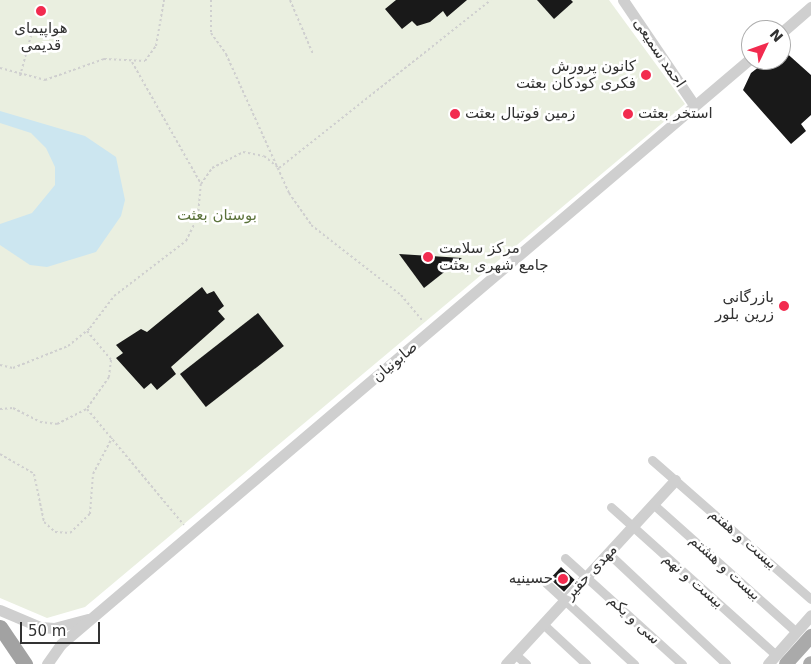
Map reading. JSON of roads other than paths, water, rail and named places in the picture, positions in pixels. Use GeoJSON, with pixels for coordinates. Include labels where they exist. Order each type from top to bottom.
{"type":"FeatureCollection","features":[{"type":"Feature","properties":{"kind":"highway"},"geometry":{"type":"LineString","coordinates":[[0,627],[25,664]]}},
{"type":"Feature","properties":{"kind":"main road"},"geometry":{"type":"LineString","coordinates":[[781,659],[811,636]]}},
{"type":"Feature","properties":{"kind":"street","name":"احمد سمیعی"},"geometry":{"type":"LineString","coordinates":[[623,0],[694,105]]}},
{"type":"Feature","properties":{"kind":"street"},"geometry":{"type":"LineString","coordinates":[[791,25],[811,8]]}},
{"type":"Feature","properties":{"kind":"street","name":"صابونیان"},"geometry":{"type":"LineString","coordinates":[[47,664],[53,651],[432,331],[741,66]]}},
{"type":"Feature","properties":{"kind":"street","name":"بیست و هفتم"},"geometry":{"type":"LineString","coordinates":[[652,460],[811,599]]}},
{"type":"Feature","properties":{"kind":"street","name":"مهدی حقیر"},"geometry":{"type":"LineString","coordinates":[[506,664],[675,480]]}},
{"type":"Feature","properties":{"kind":"street","name":"بیست و هشتم"},"geometry":{"type":"LineString","coordinates":[[653,504],[796,632]]}},
{"type":"Feature","properties":{"kind":"street","name":"بیست و نهم"},"geometry":{"type":"LineString","coordinates":[[611,508],[781,659]]}},
{"type":"Feature","properties":{"kind":"street"},"geometry":{"type":"LineString","coordinates":[[608,553],[726,664]]}},
{"type":"Feature","properties":{"kind":"street","name":"سی و یکم"},"geometry":{"type":"LineString","coordinates":[[565,558],[682,664]]}},
{"type":"Feature","properties":{"kind":"street"},"geometry":{"type":"LineString","coordinates":[[546,583],[634,664]]}},
{"type":"Feature","properties":{"kind":"street"},"geometry":{"type":"LineString","coordinates":[[0,610],[28,625],[54,628],[94,617]]}},
{"type":"Feature","properties":{"kind":"street"},"geometry":{"type":"LineString","coordinates":[[768,664],[781,659],[796,632],[811,615]]}},
{"type":"Feature","properties":{"kind":"street"},"geometry":{"type":"LineString","coordinates":[[543,624],[586,664]]}},
{"type":"Feature","properties":{"kind":"street"},"geometry":{"type":"LineString","coordinates":[[515,654],[526,664]]}},
{"type":"Feature","properties":{"kind":"water"},"geometry":{"type":"Polygon","coordinates":[[[0,111],[85,136],[116,157],[125,200],[121,216],[96,252],[47,267],[30,265],[0,245],[0,224],[32,213],[55,185],[55,167],[46,148],[31,133],[0,123],[0,111]]]}},
{"type":"Feature","properties":{"kind":"place","name":"هواپیمای قدیمی"},"geometry":{"type":"Point","coordinates":[41,11]}},
{"type":"Feature","properties":{"kind":"place","name":"کانون پرورش فکری کودکان بعثت"},"geometry":{"type":"Point","coordinates":[646,75]}},
{"type":"Feature","properties":{"kind":"place","name":"زمین فوتبال بعثت"},"geometry":{"type":"Point","coordinates":[455,114]}},
{"type":"Feature","properties":{"kind":"place","name":"استخر بعثت"},"geometry":{"type":"Point","coordinates":[628,114]}},
{"type":"Feature","properties":{"kind":"place","name":"مرکز سلامت جامع شهری بعثت"},"geometry":{"type":"Point","coordinates":[428,257]}},
{"type":"Feature","properties":{"kind":"place","name":"بازرگانی زرین بلور"},"geometry":{"type":"Point","coordinates":[784,306]}},
{"type":"Feature","properties":{"kind":"place","name":"حسینیه"},"geometry":{"type":"Point","coordinates":[563,579]}},
{"type":"Feature","properties":{"kind":"park label","name":"بوستان بعثت"},"geometry":{"type":"Point","coordinates":[217,216]}}]}
